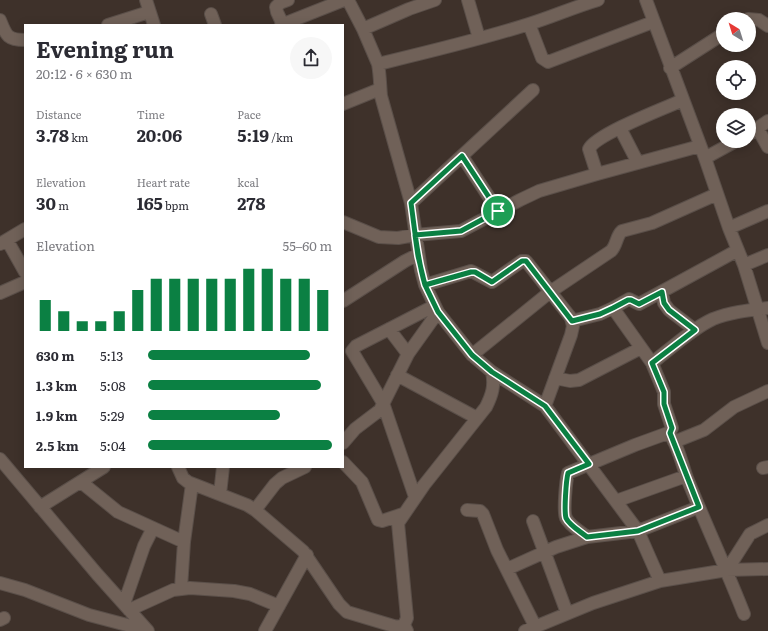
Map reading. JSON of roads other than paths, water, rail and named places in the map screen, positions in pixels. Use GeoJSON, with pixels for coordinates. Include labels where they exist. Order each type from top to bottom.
{"type":"FeatureCollection","features":[{"type":"Feature","properties":{"kind":"street"},"geometry":{"type":"LineString","coordinates":[[282,24],[276,7],[280,3],[288,0]]}},
{"type":"Feature","properties":{"kind":"street"},"geometry":{"type":"LineString","coordinates":[[284,24],[344,0]]}},
{"type":"Feature","properties":{"kind":"street"},"geometry":{"type":"LineString","coordinates":[[348,0],[363,28],[378,64],[381,96],[411,203],[418,256],[425,285],[436,309],[472,355],[492,372],[545,406],[638,531],[660,581]]}},
{"type":"Feature","properties":{"kind":"street"},"geometry":{"type":"LineString","coordinates":[[363,28],[435,0]]}},
{"type":"Feature","properties":{"kind":"street"},"geometry":{"type":"LineString","coordinates":[[468,0],[479,38]]}},
{"type":"Feature","properties":{"kind":"street"},"geometry":{"type":"LineString","coordinates":[[378,64],[437,50],[529,24],[598,0]]}},
{"type":"Feature","properties":{"kind":"street"},"geometry":{"type":"LineString","coordinates":[[646,0],[670,68],[705,158],[728,228],[762,308],[768,342]]}},
{"type":"Feature","properties":{"kind":"street"},"geometry":{"type":"LineString","coordinates":[[110,24],[148,6],[154,24]]}},
{"type":"Feature","properties":{"kind":"street"},"geometry":{"type":"LineString","coordinates":[[0,20],[8,37],[14,40],[24,40]]}},
{"type":"Feature","properties":{"kind":"street"},"geometry":{"type":"LineString","coordinates":[[756,20],[768,26]]}},
{"type":"Feature","properties":{"kind":"street"},"geometry":{"type":"LineString","coordinates":[[529,24],[542,58],[548,62],[653,22]]}},
{"type":"Feature","properties":{"kind":"street"},"geometry":{"type":"LineString","coordinates":[[670,68],[716,38]]}},
{"type":"Feature","properties":{"kind":"street"},"geometry":{"type":"LineString","coordinates":[[344,104],[380,88]]}},
{"type":"Feature","properties":{"kind":"street"},"geometry":{"type":"LineString","coordinates":[[411,203],[533,90]]}},
{"type":"Feature","properties":{"kind":"street"},"geometry":{"type":"LineString","coordinates":[[597,174],[589,149],[594,143],[620,128],[683,100]]}},
{"type":"Feature","properties":{"kind":"street"},"geometry":{"type":"LineString","coordinates":[[756,130],[768,121]]}},
{"type":"Feature","properties":{"kind":"street"},"geometry":{"type":"LineString","coordinates":[[620,128],[638,162]]}},
{"type":"Feature","properties":{"kind":"street"},"geometry":{"type":"LineString","coordinates":[[756,135],[768,146]]}},
{"type":"Feature","properties":{"kind":"street"},"geometry":{"type":"LineString","coordinates":[[344,222],[379,237],[398,238],[461,231],[539,191],[638,162],[700,146]]}},
{"type":"Feature","properties":{"kind":"street"},"geometry":{"type":"LineString","coordinates":[[705,158],[723,148]]}},
{"type":"Feature","properties":{"kind":"street"},"geometry":{"type":"LineString","coordinates":[[462,156],[498,211]]}},
{"type":"Feature","properties":{"kind":"street"},"geometry":{"type":"LineString","coordinates":[[472,355],[550,292],[614,247],[619,234],[622,231],[652,223],[716,194]]}},
{"type":"Feature","properties":{"kind":"street"},"geometry":{"type":"LineString","coordinates":[[728,228],[768,211]]}},
{"type":"Feature","properties":{"kind":"street"},"geometry":{"type":"LineString","coordinates":[[24,231],[4,242],[24,271]]}},
{"type":"Feature","properties":{"kind":"street"},"geometry":{"type":"LineString","coordinates":[[572,321],[600,314],[630,299],[639,304],[738,250]]}},
{"type":"Feature","properties":{"kind":"street"},"geometry":{"type":"LineString","coordinates":[[744,265],[768,255]]}},
{"type":"Feature","properties":{"kind":"street"},"geometry":{"type":"LineString","coordinates":[[344,300],[405,261],[418,256]]}},
{"type":"Feature","properties":{"kind":"street"},"geometry":{"type":"LineString","coordinates":[[425,285],[471,272],[475,272],[492,282],[522,261],[526,261],[572,321],[573,326],[545,406]]}},
{"type":"Feature","properties":{"kind":"street"},"geometry":{"type":"LineString","coordinates":[[0,293],[24,282]]}},
{"type":"Feature","properties":{"kind":"street"},"geometry":{"type":"LineString","coordinates":[[662,292],[664,303],[669,310],[695,330]]}},
{"type":"Feature","properties":{"kind":"street"},"geometry":{"type":"LineString","coordinates":[[613,308],[652,363],[664,392],[664,404],[672,428],[672,438],[686,476],[727,570],[744,614]]}},
{"type":"Feature","properties":{"kind":"street"},"geometry":{"type":"LineString","coordinates":[[652,363],[695,330],[713,319],[762,308]]}},
{"type":"Feature","properties":{"kind":"street"},"geometry":{"type":"LineString","coordinates":[[416,498],[383,403],[352,351],[356,346],[390,329],[436,309]]}},
{"type":"Feature","properties":{"kind":"street"},"geometry":{"type":"LineString","coordinates":[[344,442],[358,426],[380,410],[408,354],[436,309]]}},
{"type":"Feature","properties":{"kind":"street"},"geometry":{"type":"LineString","coordinates":[[390,329],[408,354]]}},
{"type":"Feature","properties":{"kind":"street"},"geometry":{"type":"LineString","coordinates":[[555,378],[570,381],[579,380],[641,348]]}},
{"type":"Feature","properties":{"kind":"street"},"geometry":{"type":"LineString","coordinates":[[178,468],[183,478],[192,484],[247,505],[255,510],[298,546],[307,555],[339,604],[347,612],[397,627],[406,628],[407,618],[398,523],[403,514],[486,407],[492,396],[494,381],[492,372]]}},
{"type":"Feature","properties":{"kind":"street"},"geometry":{"type":"LineString","coordinates":[[397,375],[477,418]]}},
{"type":"Feature","properties":{"kind":"street"},"geometry":{"type":"LineString","coordinates":[[672,438],[704,430],[734,407],[768,391]]}},
{"type":"Feature","properties":{"kind":"street"},"geometry":{"type":"LineString","coordinates":[[587,537],[566,518],[566,484],[568,473],[641,442],[667,433],[672,438]]}},
{"type":"Feature","properties":{"kind":"street"},"geometry":{"type":"LineString","coordinates":[[0,459],[148,631]]}},
{"type":"Feature","properties":{"kind":"street"},"geometry":{"type":"LineString","coordinates":[[344,463],[362,482],[378,520],[382,521],[403,514]]}},
{"type":"Feature","properties":{"kind":"street"},"geometry":{"type":"LineString","coordinates":[[40,507],[102,468]]}},
{"type":"Feature","properties":{"kind":"street"},"geometry":{"type":"LineString","coordinates":[[220,494],[223,468]]}},
{"type":"Feature","properties":{"kind":"street"},"geometry":{"type":"LineString","coordinates":[[255,510],[275,484],[282,478],[303,468]]}},
{"type":"Feature","properties":{"kind":"street"},"geometry":{"type":"LineString","coordinates":[[616,501],[686,476]]}},
{"type":"Feature","properties":{"kind":"street"},"geometry":{"type":"LineString","coordinates":[[81,482],[111,508],[125,516],[184,542]]}},
{"type":"Feature","properties":{"kind":"street"},"geometry":{"type":"LineString","coordinates":[[181,588],[184,542],[192,484]]}},
{"type":"Feature","properties":{"kind":"street"},"geometry":{"type":"LineString","coordinates":[[506,569],[544,551],[587,537],[638,531],[699,507]]}},
{"type":"Feature","properties":{"kind":"street"},"geometry":{"type":"LineString","coordinates":[[467,510],[480,512],[483,514],[494,546],[536,628],[592,603],[660,581],[727,570],[768,569]]}},
{"type":"Feature","properties":{"kind":"street"},"geometry":{"type":"LineString","coordinates":[[533,521],[567,613]]}},
{"type":"Feature","properties":{"kind":"street"},"geometry":{"type":"LineString","coordinates":[[727,570],[750,534],[768,525]]}},
{"type":"Feature","properties":{"kind":"street"},"geometry":{"type":"LineString","coordinates":[[126,607],[144,546],[153,528]]}},
{"type":"Feature","properties":{"kind":"street"},"geometry":{"type":"LineString","coordinates":[[265,631],[307,555]]}},
{"type":"Feature","properties":{"kind":"street"},"geometry":{"type":"LineString","coordinates":[[0,583],[25,590],[89,615],[144,631]]}},
{"type":"Feature","properties":{"kind":"street"},"geometry":{"type":"LineString","coordinates":[[126,607],[181,588],[208,588],[234,591],[250,594],[278,606]]}}]}
